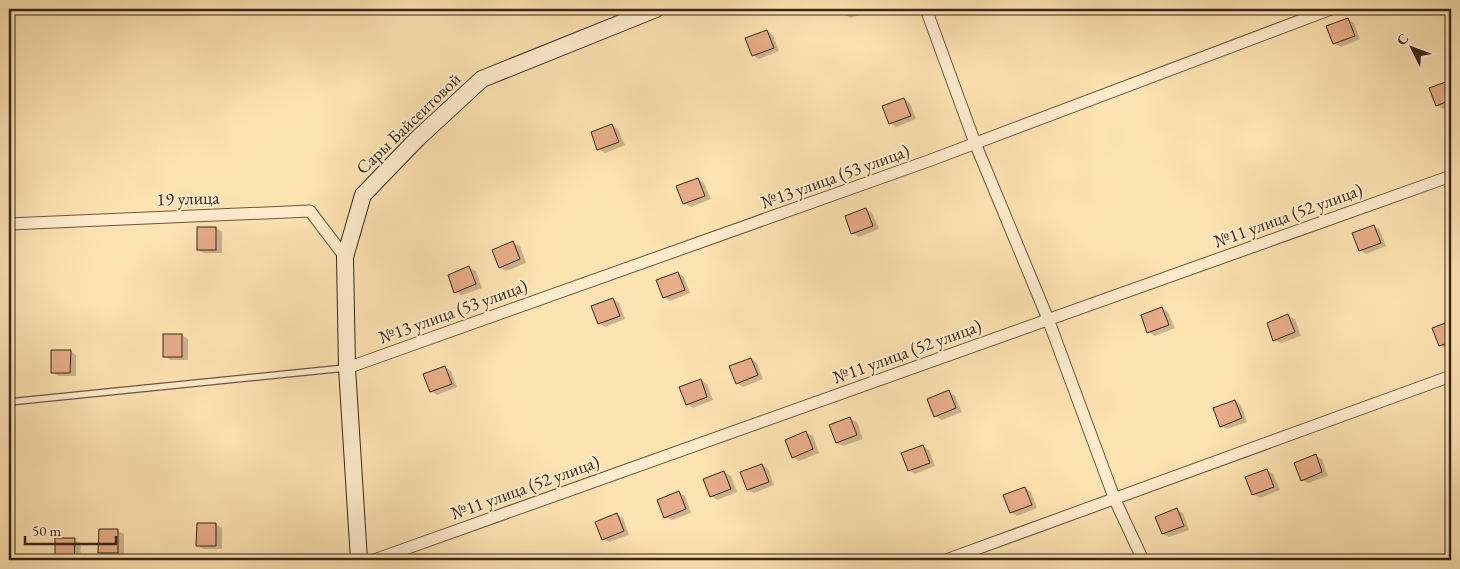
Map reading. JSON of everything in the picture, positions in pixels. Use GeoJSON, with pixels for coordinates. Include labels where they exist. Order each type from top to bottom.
{"type":"FeatureCollection","features":[{"type":"Feature","properties":{"kind":"street","name":"Сары Байсеитовой"},"geometry":{"type":"LineString","coordinates":[[359,560],[347,368],[345,257],[363,196],[417,140],[482,79],[656,9]]}},
{"type":"Feature","properties":{"kind":"street"},"geometry":{"type":"LineString","coordinates":[[926,9],[975,143],[1048,319],[1115,500],[1143,560]]}},
{"type":"Feature","properties":{"kind":"street","name":"№13 улица (53 улица)"},"geometry":{"type":"LineString","coordinates":[[347,368],[975,143],[1331,9]]}},
{"type":"Feature","properties":{"kind":"street","name":"№11 улица (52 улица)"},"geometry":{"type":"LineString","coordinates":[[374,560],[1451,176]]}},
{"type":"Feature","properties":{"kind":"street","name":"19 улица"},"geometry":{"type":"LineString","coordinates":[[9,224],[310,210],[345,257]]}},
{"type":"Feature","properties":{"kind":"street"},"geometry":{"type":"LineString","coordinates":[[946,560],[1451,376]]}},
{"type":"Feature","properties":{"kind":"lane"},"geometry":{"type":"LineString","coordinates":[[9,402],[347,368]]}},
{"type":"Feature","properties":{"kind":"building"},"geometry":{"type":"Polygon","coordinates":[[[1348,18],[1355,36],[1333,44],[1326,26],[1348,18]]]}},
{"type":"Feature","properties":{"kind":"building"},"geometry":{"type":"Polygon","coordinates":[[[767,30],[774,48],[752,56],[745,38],[767,30]]]}},
{"type":"Feature","properties":{"kind":"building"},"geometry":{"type":"Polygon","coordinates":[[[1451,80],[1451,100],[1436,106],[1429,88],[1451,80]]]}},
{"type":"Feature","properties":{"kind":"building"},"geometry":{"type":"Polygon","coordinates":[[[904,98],[911,116],[889,124],[882,106],[904,98]]]}},
{"type":"Feature","properties":{"kind":"building"},"geometry":{"type":"Polygon","coordinates":[[[612,124],[619,142],[597,150],[591,132],[612,124]]]}},
{"type":"Feature","properties":{"kind":"building"},"geometry":{"type":"Polygon","coordinates":[[[698,178],[705,196],[683,204],[676,186],[698,178]]]}},
{"type":"Feature","properties":{"kind":"building"},"geometry":{"type":"Polygon","coordinates":[[[866,208],[873,226],[851,234],[845,216],[866,208]]]}},
{"type":"Feature","properties":{"kind":"building"},"geometry":{"type":"Polygon","coordinates":[[[1374,225],[1381,243],[1359,251],[1352,233],[1374,225]]]}},
{"type":"Feature","properties":{"kind":"building"},"geometry":{"type":"Polygon","coordinates":[[[197,227],[216,227],[216,250],[197,250],[197,227]]]}},
{"type":"Feature","properties":{"kind":"building"},"geometry":{"type":"Polygon","coordinates":[[[513,241],[520,259],[499,268],[492,250],[513,241]]]}},
{"type":"Feature","properties":{"kind":"building"},"geometry":{"type":"Polygon","coordinates":[[[469,266],[476,284],[454,293],[448,275],[469,266]]]}},
{"type":"Feature","properties":{"kind":"building"},"geometry":{"type":"Polygon","coordinates":[[[678,272],[685,290],[663,298],[656,280],[678,272]]]}},
{"type":"Feature","properties":{"kind":"building"},"geometry":{"type":"Polygon","coordinates":[[[613,298],[620,316],[598,324],[591,306],[613,298]]]}},
{"type":"Feature","properties":{"kind":"building"},"geometry":{"type":"Polygon","coordinates":[[[1162,307],[1169,325],[1147,333],[1141,315],[1162,307]]]}},
{"type":"Feature","properties":{"kind":"building"},"geometry":{"type":"Polygon","coordinates":[[[1288,314],[1295,332],[1273,341],[1267,323],[1288,314]]]}},
{"type":"Feature","properties":{"kind":"building"},"geometry":{"type":"Polygon","coordinates":[[[1451,321],[1451,342],[1439,346],[1432,328],[1451,321]]]}},
{"type":"Feature","properties":{"kind":"building"},"geometry":{"type":"Polygon","coordinates":[[[163,334],[182,334],[182,357],[163,357],[163,334]]]}},
{"type":"Feature","properties":{"kind":"building"},"geometry":{"type":"Polygon","coordinates":[[[51,350],[71,350],[70,373],[51,373],[51,350]]]}},
{"type":"Feature","properties":{"kind":"building"},"geometry":{"type":"Polygon","coordinates":[[[751,358],[758,375],[736,384],[729,366],[751,358]]]}},
{"type":"Feature","properties":{"kind":"building"},"geometry":{"type":"Polygon","coordinates":[[[445,366],[452,384],[430,392],[423,374],[445,366]]]}},
{"type":"Feature","properties":{"kind":"building"},"geometry":{"type":"Polygon","coordinates":[[[701,379],[707,397],[686,405],[679,387],[701,379]]]}},
{"type":"Feature","properties":{"kind":"building"},"geometry":{"type":"Polygon","coordinates":[[[949,390],[956,408],[934,417],[927,399],[949,390]]]}},
{"type":"Feature","properties":{"kind":"building"},"geometry":{"type":"Polygon","coordinates":[[[1235,400],[1242,418],[1220,427],[1213,408],[1235,400]]]}},
{"type":"Feature","properties":{"kind":"building"},"geometry":{"type":"Polygon","coordinates":[[[850,417],[857,435],[836,443],[829,425],[850,417]]]}},
{"type":"Feature","properties":{"kind":"building"},"geometry":{"type":"Polygon","coordinates":[[[806,431],[813,449],[792,458],[785,440],[806,431]]]}},
{"type":"Feature","properties":{"kind":"building"},"geometry":{"type":"Polygon","coordinates":[[[923,445],[930,463],[908,471],[901,453],[923,445]]]}},
{"type":"Feature","properties":{"kind":"building"},"geometry":{"type":"Polygon","coordinates":[[[1316,454],[1322,472],[1301,481],[1294,463],[1316,454]]]}},
{"type":"Feature","properties":{"kind":"building"},"geometry":{"type":"Polygon","coordinates":[[[762,464],[769,482],[747,490],[740,472],[762,464]]]}},
{"type":"Feature","properties":{"kind":"building"},"geometry":{"type":"Polygon","coordinates":[[[1267,469],[1274,487],[1252,495],[1245,477],[1267,469]]]}},
{"type":"Feature","properties":{"kind":"building"},"geometry":{"type":"Polygon","coordinates":[[[724,471],[731,489],[710,497],[703,479],[724,471]]]}},
{"type":"Feature","properties":{"kind":"building"},"geometry":{"type":"Polygon","coordinates":[[[1025,487],[1032,505],[1010,513],[1003,495],[1025,487]]]}},
{"type":"Feature","properties":{"kind":"building"},"geometry":{"type":"Polygon","coordinates":[[[679,491],[686,509],[664,518],[657,500],[679,491]]]}},
{"type":"Feature","properties":{"kind":"building"},"geometry":{"type":"Polygon","coordinates":[[[1177,508],[1184,526],[1162,534],[1155,517],[1177,508]]]}},
{"type":"Feature","properties":{"kind":"building"},"geometry":{"type":"Polygon","coordinates":[[[617,513],[624,531],[602,540],[595,522],[617,513]]]}},
{"type":"Feature","properties":{"kind":"building"},"geometry":{"type":"Polygon","coordinates":[[[197,523],[216,523],[216,546],[196,546],[197,523]]]}},
{"type":"Feature","properties":{"kind":"building"},"geometry":{"type":"Polygon","coordinates":[[[99,529],[118,529],[118,553],[98,553],[99,529]]]}},
{"type":"Feature","properties":{"kind":"building"},"geometry":{"type":"Polygon","coordinates":[[[55,538],[75,538],[74,560],[55,560],[55,538]]]}}]}
